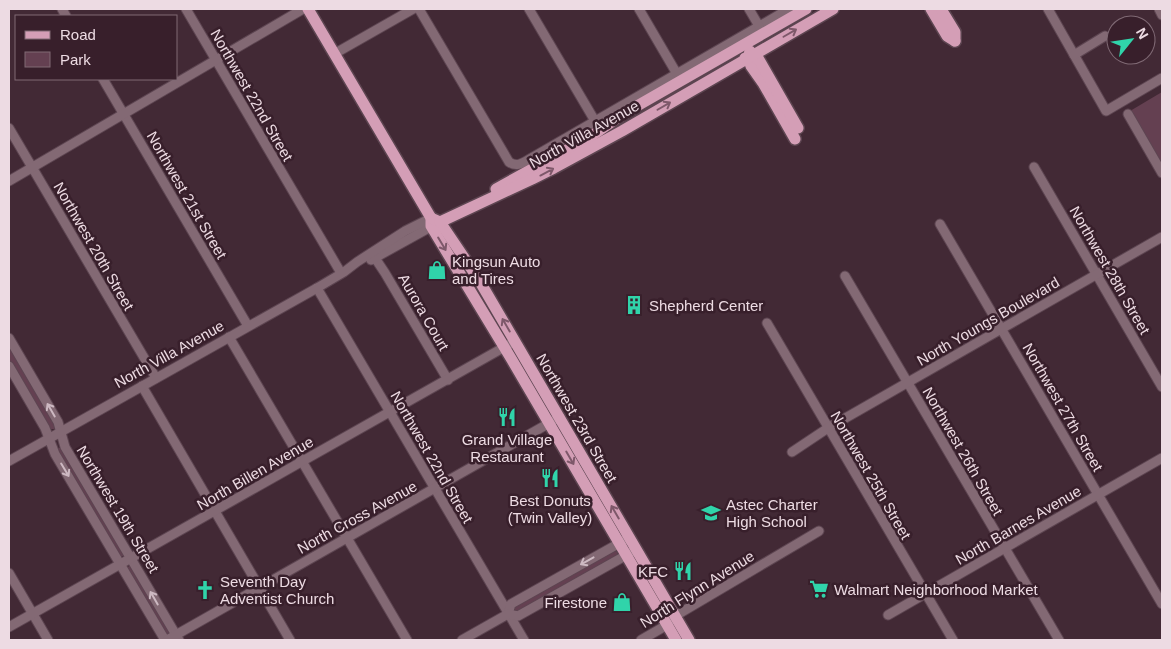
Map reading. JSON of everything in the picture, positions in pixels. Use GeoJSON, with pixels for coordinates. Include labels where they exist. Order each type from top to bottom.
{"type":"FeatureCollection","features":[{"type":"Feature","properties":{"kind":"main road","name":"Northwest 23rd Street"},"geometry":{"type":"LineString","coordinates":[[308,9],[457,258],[468,287],[486,316],[529,365],[555,420],[625,540],[676,640]]}},
{"type":"Feature","properties":{"kind":"main road","name":"North Villa Avenue"},"geometry":{"type":"LineString","coordinates":[[434,222],[444,214],[481,197],[590,137],[623,114],[721,58],[758,32],[806,9]]}},
{"type":"Feature","properties":{"kind":"main road","name":"North Villa Avenue"},"geometry":{"type":"LineString","coordinates":[[434,222],[532,180],[833,9]]}},
{"type":"Feature","properties":{"kind":"main road"},"geometry":{"type":"LineString","coordinates":[[931,9],[948,36],[955,41],[955,32],[941,9]]}},
{"type":"Feature","properties":{"kind":"main road"},"geometry":{"type":"LineString","coordinates":[[758,32],[754,46],[749,52],[748,58],[751,66],[797,133]]}},
{"type":"Feature","properties":{"kind":"main road"},"geometry":{"type":"LineString","coordinates":[[721,58],[730,60],[748,58]]}},
{"type":"Feature","properties":{"kind":"main road"},"geometry":{"type":"LineString","coordinates":[[590,137],[617,132],[623,114]]}},
{"type":"Feature","properties":{"kind":"main road","name":"Northwest 23rd Street"},"geometry":{"type":"LineString","coordinates":[[457,258],[479,280],[496,310],[510,344],[512,360],[532,392],[555,420]]}},
{"type":"Feature","properties":{"kind":"main road"},"geometry":{"type":"LineString","coordinates":[[468,287],[479,280]]}},
{"type":"Feature","properties":{"kind":"main road"},"geometry":{"type":"LineString","coordinates":[[486,316],[496,310]]}},
{"type":"Feature","properties":{"kind":"main road"},"geometry":{"type":"LineString","coordinates":[[512,360],[529,365],[532,392]]}},
{"type":"Feature","properties":{"kind":"main road","name":"Northwest 23rd Street"},"geometry":{"type":"LineString","coordinates":[[632,553],[689,640]]}},
{"type":"Feature","properties":{"kind":"street","name":"Northwest 22nd Street"},"geometry":{"type":"LineString","coordinates":[[186,9],[342,273]]}},
{"type":"Feature","properties":{"kind":"street"},"geometry":{"type":"LineString","coordinates":[[9,181],[303,9]]}},
{"type":"Feature","properties":{"kind":"street"},"geometry":{"type":"LineString","coordinates":[[334,54],[413,9]]}},
{"type":"Feature","properties":{"kind":"street","name":"North Villa Avenue"},"geometry":{"type":"LineString","coordinates":[[419,9],[509,162],[513,164],[521,164],[677,74],[758,32],[789,9]]}},
{"type":"Feature","properties":{"kind":"street"},"geometry":{"type":"LineString","coordinates":[[529,9],[595,121]]}},
{"type":"Feature","properties":{"kind":"street"},"geometry":{"type":"LineString","coordinates":[[639,9],[677,74]]}},
{"type":"Feature","properties":{"kind":"street"},"geometry":{"type":"LineString","coordinates":[[749,9],[758,32]]}},
{"type":"Feature","properties":{"kind":"street"},"geometry":{"type":"LineString","coordinates":[[1048,9],[1106,111],[1162,78]]}},
{"type":"Feature","properties":{"kind":"street"},"geometry":{"type":"LineString","coordinates":[[1159,9],[1162,15]]}},
{"type":"Feature","properties":{"kind":"street"},"geometry":{"type":"LineString","coordinates":[[1074,55],[1105,36]]}},
{"type":"Feature","properties":{"kind":"street","name":"Northwest 21st Street"},"geometry":{"type":"LineString","coordinates":[[104,80],[248,326]]}},
{"type":"Feature","properties":{"kind":"street"},"geometry":{"type":"LineString","coordinates":[[1128,114],[1162,174]]}},
{"type":"Feature","properties":{"kind":"street","name":"Northwest 20th Street"},"geometry":{"type":"LineString","coordinates":[[9,128],[156,378]]}},
{"type":"Feature","properties":{"kind":"street","name":"Northwest 28th Street"},"geometry":{"type":"LineString","coordinates":[[1034,167],[1162,387]]}},
{"type":"Feature","properties":{"kind":"street","name":"North Villa Avenue"},"geometry":{"type":"LineString","coordinates":[[342,273],[375,258],[434,222]]}},
{"type":"Feature","properties":{"kind":"street","name":"North Villa Avenue"},"geometry":{"type":"LineString","coordinates":[[9,461],[317,288],[405,231],[434,222]]}},
{"type":"Feature","properties":{"kind":"street","name":"Northwest 27th Street"},"geometry":{"type":"LineString","coordinates":[[940,224],[1162,604]]}},
{"type":"Feature","properties":{"kind":"street","name":"North Youngs Boulevard"},"geometry":{"type":"LineString","coordinates":[[792,452],[828,428],[1162,237]]}},
{"type":"Feature","properties":{"kind":"street","name":"Aurora Court"},"geometry":{"type":"LineString","coordinates":[[375,258],[448,380]]}},
{"type":"Feature","properties":{"kind":"street","name":"Northwest 26th Street"},"geometry":{"type":"LineString","coordinates":[[845,276],[1059,640]]}},
{"type":"Feature","properties":{"kind":"street","name":"Northwest 22nd Street"},"geometry":{"type":"LineString","coordinates":[[317,288],[524,640]]}},
{"type":"Feature","properties":{"kind":"street","name":"Northwest 25th Street"},"geometry":{"type":"LineString","coordinates":[[766,323],[953,640]]}},
{"type":"Feature","properties":{"kind":"street"},"geometry":{"type":"LineString","coordinates":[[229,337],[407,640]]}},
{"type":"Feature","properties":{"kind":"street","name":"Northwest 19th Street"},"geometry":{"type":"LineString","coordinates":[[9,338],[58,422],[65,447],[131,558],[172,639]]}},
{"type":"Feature","properties":{"kind":"street","name":"North Billen Avenue"},"geometry":{"type":"LineString","coordinates":[[9,627],[510,344]]}},
{"type":"Feature","properties":{"kind":"street","name":"Northwest 19th Street"},"geometry":{"type":"LineString","coordinates":[[9,366],[45,428],[55,454],[120,564],[172,639]]}},
{"type":"Feature","properties":{"kind":"street"},"geometry":{"type":"LineString","coordinates":[[142,386],[290,640]]}},
{"type":"Feature","properties":{"kind":"street","name":"North Cross Avenue"},"geometry":{"type":"LineString","coordinates":[[172,639],[555,420]]}},
{"type":"Feature","properties":{"kind":"street","name":"North Barnes Avenue"},"geometry":{"type":"LineString","coordinates":[[888,615],[1162,458]]}},
{"type":"Feature","properties":{"kind":"street","name":"North Flynn Avenue"},"geometry":{"type":"LineString","coordinates":[[641,640],[667,625],[675,616],[820,531]]}},
{"type":"Feature","properties":{"kind":"street"},"geometry":{"type":"LineString","coordinates":[[508,614],[511,604],[625,540]]}},
{"type":"Feature","properties":{"kind":"street"},"geometry":{"type":"LineString","coordinates":[[462,640],[508,614],[518,616],[632,553]]}},
{"type":"Feature","properties":{"kind":"street"},"geometry":{"type":"LineString","coordinates":[[9,573],[48,640]]}},
{"type":"Feature","properties":{"kind":"green space"},"geometry":{"type":"Polygon","coordinates":[[[726,64],[624,124],[658,99],[680,86],[726,64]]]}},
{"type":"Feature","properties":{"kind":"green space"},"geometry":{"type":"Polygon","coordinates":[[[1162,92],[1162,163],[1130,111],[1162,92]]]}},
{"type":"Feature","properties":{"kind":"green space"},"geometry":{"type":"Polygon","coordinates":[[[9,344],[55,423],[56,427],[54,429],[48,428],[9,360],[9,344]]]}},
{"type":"Feature","properties":{"kind":"green space"},"geometry":{"type":"Polygon","coordinates":[[[62,448],[124,554],[123,556],[119,556],[57,450],[62,448]]]}},
{"type":"Feature","properties":{"kind":"green space"},"geometry":{"type":"Polygon","coordinates":[[[614,550],[618,555],[514,615],[510,608],[614,550]]]}},
{"type":"Feature","properties":{"kind":"green space"},"geometry":{"type":"Polygon","coordinates":[[[131,566],[169,634],[166,635],[127,568],[131,566]]]}},
{"type":"Feature","properties":{"kind":"place","name":"Kingsun Auto and Tires"},"geometry":{"type":"Point","coordinates":[437,270]}},
{"type":"Feature","properties":{"kind":"place","name":"Shepherd Center"},"geometry":{"type":"Point","coordinates":[634,305]}},
{"type":"Feature","properties":{"kind":"place","name":"Grand Village Restaurant"},"geometry":{"type":"Point","coordinates":[507,417]}},
{"type":"Feature","properties":{"kind":"place","name":"Best Donuts (Twin Valley)"},"geometry":{"type":"Point","coordinates":[550,478]}},
{"type":"Feature","properties":{"kind":"place","name":"Astec Charter High School"},"geometry":{"type":"Point","coordinates":[711,513]}},
{"type":"Feature","properties":{"kind":"place","name":"KFC"},"geometry":{"type":"Point","coordinates":[683,571]}},
{"type":"Feature","properties":{"kind":"place","name":"Walmart Neighborhood Market"},"geometry":{"type":"Point","coordinates":[819,589]}},
{"type":"Feature","properties":{"kind":"place","name":"Seventh Day Adventist Church"},"geometry":{"type":"Point","coordinates":[205,590]}},
{"type":"Feature","properties":{"kind":"place","name":"Firestone"},"geometry":{"type":"Point","coordinates":[622,602]}}]}
